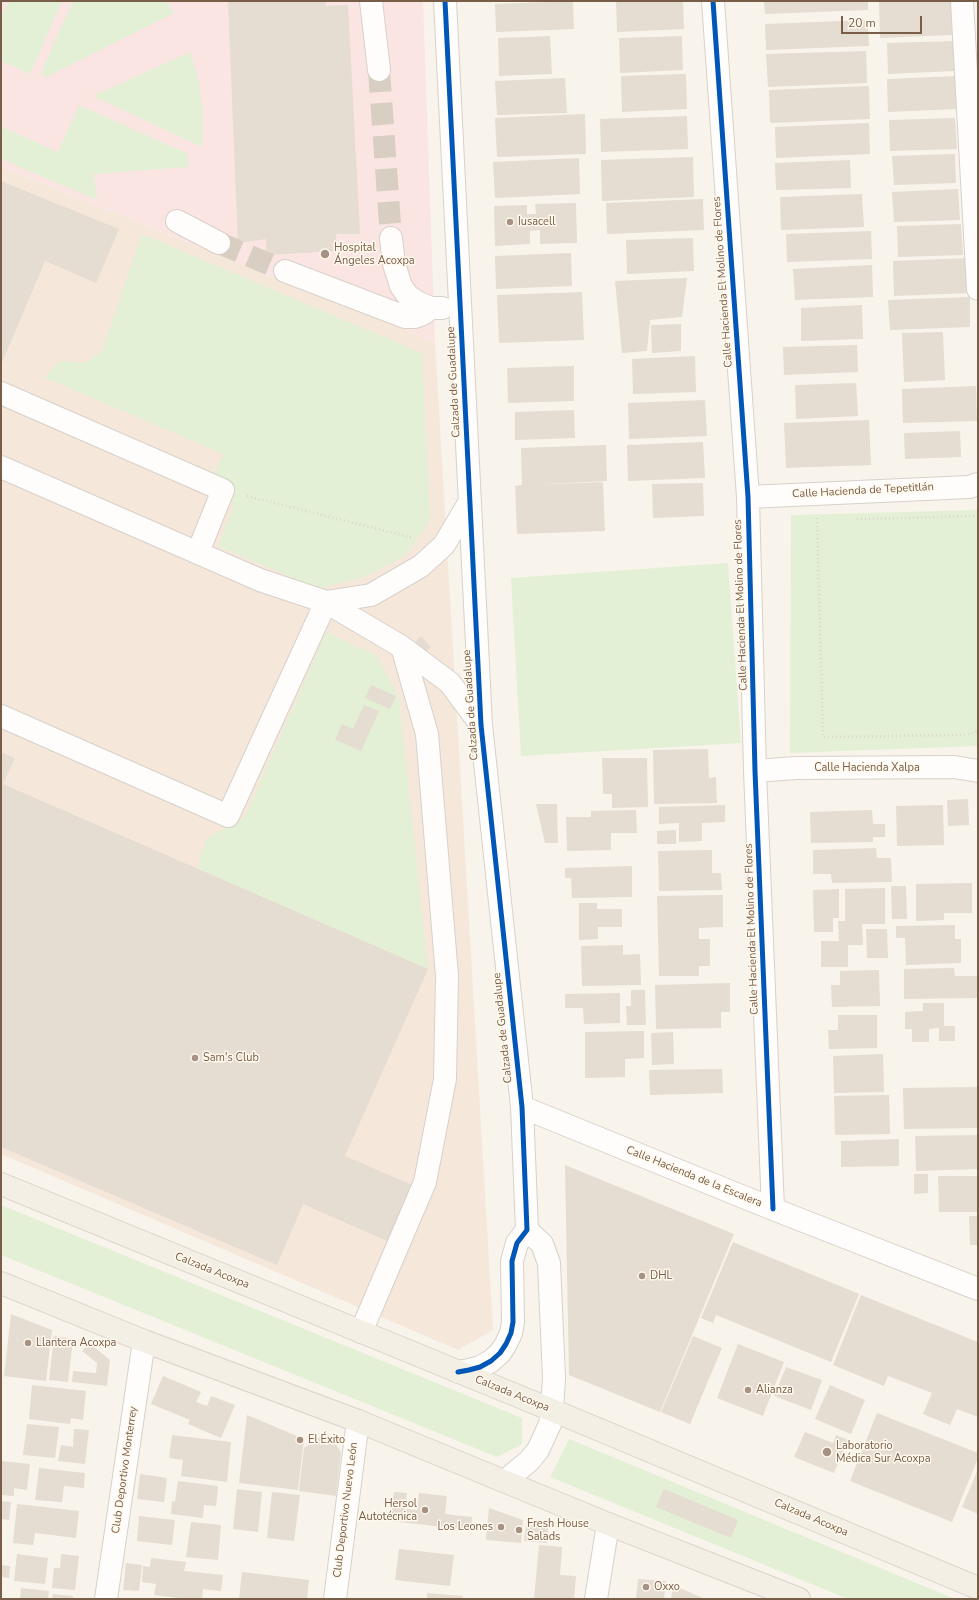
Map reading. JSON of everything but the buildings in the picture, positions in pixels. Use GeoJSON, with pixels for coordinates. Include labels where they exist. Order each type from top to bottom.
{"type":"FeatureCollection","features":[{"type":"Feature","properties":{"kind":"main road","name":"Calzada Acoxpa"},"geometry":{"type":"LineString","coordinates":[[1,1184],[552,1410],[978,1588]]}},
{"type":"Feature","properties":{"kind":"main road"},"geometry":{"type":"LineString","coordinates":[[1,1283],[144,1341],[358,1421],[608,1524],[799,1599]]}},
{"type":"Feature","properties":{"kind":"street"},"geometry":{"type":"LineString","coordinates":[[371,1],[378,70]]}},
{"type":"Feature","properties":{"kind":"street","name":"Calzada de Guadalupe"},"geometry":{"type":"LineString","coordinates":[[445,1],[481,725],[522,1107],[527,1230]]}},
{"type":"Feature","properties":{"kind":"street","name":"Calle Hacienda El Molino de Flores"},"geometry":{"type":"LineString","coordinates":[[713,1],[748,497],[755,771],[773,1209]]}},
{"type":"Feature","properties":{"kind":"street"},"geometry":{"type":"LineString","coordinates":[[962,1],[978,289]]}},
{"type":"Feature","properties":{"kind":"street"},"geometry":{"type":"LineString","coordinates":[[177,221],[219,243]]}},
{"type":"Feature","properties":{"kind":"street"},"geometry":{"type":"LineString","coordinates":[[391,238],[394,264],[401,286],[408,296],[431,308],[460,310]]}},
{"type":"Feature","properties":{"kind":"street"},"geometry":{"type":"LineString","coordinates":[[285,271],[405,317],[415,317],[423,314],[431,308]]}},
{"type":"Feature","properties":{"kind":"street"},"geometry":{"type":"LineString","coordinates":[[1,393],[223,490],[198,552]]}},
{"type":"Feature","properties":{"kind":"street"},"geometry":{"type":"LineString","coordinates":[[1,467],[260,580],[326,602],[402,647],[450,683],[481,725]]}},
{"type":"Feature","properties":{"kind":"street","name":"Calle Hacienda de Tepetitlán"},"geometry":{"type":"LineString","coordinates":[[748,497],[969,487],[978,484]]}},
{"type":"Feature","properties":{"kind":"street"},"geometry":{"type":"LineString","coordinates":[[326,602],[371,595],[421,566],[444,545],[470,500]]}},
{"type":"Feature","properties":{"kind":"street"},"geometry":{"type":"LineString","coordinates":[[1,716],[228,816],[326,602]]}},
{"type":"Feature","properties":{"kind":"street"},"geometry":{"type":"LineString","coordinates":[[361,1332],[425,1182],[445,1079],[447,976],[427,734],[402,647]]}},
{"type":"Feature","properties":{"kind":"street","name":"Calle Hacienda Xalpa"},"geometry":{"type":"LineString","coordinates":[[755,771],[796,768],[946,768],[978,771]]}},
{"type":"Feature","properties":{"kind":"street","name":"Calle Hacienda de la Escalera"},"geometry":{"type":"LineString","coordinates":[[522,1107],[773,1209],[978,1288]]}},
{"type":"Feature","properties":{"kind":"street"},"geometry":{"type":"LineString","coordinates":[[458,1372],[486,1364],[500,1353],[506,1344],[511,1333],[513,1322],[513,1256],[517,1242],[527,1230],[542,1244],[549,1263],[554,1378],[552,1410],[550,1424],[538,1450],[505,1481]]}},
{"type":"Feature","properties":{"kind":"street","name":"Club Deportivo Monterrey"},"geometry":{"type":"LineString","coordinates":[[106,1599],[144,1341]]}},
{"type":"Feature","properties":{"kind":"street","name":"Club Deportivo Nuevo León"},"geometry":{"type":"LineString","coordinates":[[335,1599],[358,1421]]}},
{"type":"Feature","properties":{"kind":"street"},"geometry":{"type":"LineString","coordinates":[[596,1599],[608,1524]]}},
{"type":"Feature","properties":{"kind":"path"},"geometry":{"type":"LineString","coordinates":[[223,490],[444,545]]}},
{"type":"Feature","properties":{"kind":"path"},"geometry":{"type":"LineString","coordinates":[[855,519],[978,516]]}},
{"type":"Feature","properties":{"kind":"path"},"geometry":{"type":"LineString","coordinates":[[824,520],[817,520],[823,737],[965,735],[978,731]]}},
{"type":"Feature","properties":{"kind":"shaded area","name":"Hospital Ángeles Acoxpa"},"geometry":{"type":"Polygon","coordinates":[[[1,1],[423,1],[435,342],[1,167],[1,1]]]}},
{"type":"Feature","properties":{"kind":"shaded area"},"geometry":{"type":"Polygon","coordinates":[[[1,167],[435,342],[493,1330],[458,1350],[1,1154],[1,167]]]}},
{"type":"Feature","properties":{"kind":"green space"},"geometry":{"type":"Polygon","coordinates":[[[9,1],[62,1],[30,74],[1,61],[1,19],[9,1]]]}},
{"type":"Feature","properties":{"kind":"green space"},"geometry":{"type":"Polygon","coordinates":[[[73,1],[167,1],[174,13],[45,78],[41,73],[73,1]]]}},
{"type":"Feature","properties":{"kind":"green space"},"geometry":{"type":"Polygon","coordinates":[[[190,52],[198,78],[203,113],[202,147],[93,96],[190,52]]]}},
{"type":"Feature","properties":{"kind":"green space"},"geometry":{"type":"Polygon","coordinates":[[[79,105],[188,154],[188,167],[94,174],[97,200],[1,159],[2,127],[58,152],[79,105]]]}},
{"type":"Feature","properties":{"kind":"green space"},"geometry":{"type":"Polygon","coordinates":[[[142,234],[422,353],[430,520],[405,556],[364,577],[319,589],[218,546],[234,505],[215,473],[223,454],[44,377],[60,361],[84,363],[102,352],[142,234]]]}},
{"type":"Feature","properties":{"kind":"green space"},"geometry":{"type":"Polygon","coordinates":[[[978,510],[978,746],[790,753],[791,515],[978,510]]]}},
{"type":"Feature","properties":{"kind":"green space"},"geometry":{"type":"Polygon","coordinates":[[[728,563],[741,743],[521,756],[511,578],[728,563]]]}},
{"type":"Feature","properties":{"kind":"green space"},"geometry":{"type":"Polygon","coordinates":[[[326,632],[377,656],[399,698],[428,969],[197,869],[207,838],[245,817],[326,632]]]}},
{"type":"Feature","properties":{"kind":"green space"},"geometry":{"type":"Polygon","coordinates":[[[1,1205],[522,1418],[522,1444],[497,1457],[1,1255],[1,1205]]]}},
{"type":"Feature","properties":{"kind":"green space"},"geometry":{"type":"Polygon","coordinates":[[[569,1439],[955,1599],[848,1599],[550,1477],[569,1439]]]}},
{"type":"Feature","properties":{"kind":"tunnel"},"geometry":{"type":"LineString","coordinates":[[379,70],[391,238]]}},
{"type":"Feature","properties":{"kind":"tunnel"},"geometry":{"type":"LineString","coordinates":[[219,243],[285,271]]}},
{"type":"Feature","properties":{"kind":"cycle path"},"geometry":{"type":"LineString","coordinates":[[445,1],[481,725],[522,1107],[527,1230],[517,1243],[512,1261],[513,1322],[511,1333],[506,1344],[500,1353],[491,1361],[480,1367],[458,1372]]}},
{"type":"Feature","properties":{"kind":"cycle path"},"geometry":{"type":"LineString","coordinates":[[713,1],[748,497],[755,771],[773,1209]]}},
{"type":"Feature","properties":{"kind":"place","name":"Iusacell"},"geometry":{"type":"Point","coordinates":[510,222]}},
{"type":"Feature","properties":{"kind":"place","name":"Hospital Ángeles Acoxpa"},"geometry":{"type":"Point","coordinates":[325,254]}},
{"type":"Feature","properties":{"kind":"place","name":"Sam's Club"},"geometry":{"type":"Point","coordinates":[195,1058]}},
{"type":"Feature","properties":{"kind":"place","name":"DHL"},"geometry":{"type":"Point","coordinates":[642,1276]}},
{"type":"Feature","properties":{"kind":"place","name":"Llantera Acoxpa"},"geometry":{"type":"Point","coordinates":[28,1343]}},
{"type":"Feature","properties":{"kind":"place","name":"Alianza"},"geometry":{"type":"Point","coordinates":[748,1390]}},
{"type":"Feature","properties":{"kind":"place","name":"El Éxito"},"geometry":{"type":"Point","coordinates":[300,1440]}},
{"type":"Feature","properties":{"kind":"place","name":"Laboratorio Médica Sur Acoxpa"},"geometry":{"type":"Point","coordinates":[827,1452]}},
{"type":"Feature","properties":{"kind":"place","name":"Hersol Autotécnica"},"geometry":{"type":"Point","coordinates":[425,1510]}},
{"type":"Feature","properties":{"kind":"place","name":"Los Leones"},"geometry":{"type":"Point","coordinates":[501,1527]}},
{"type":"Feature","properties":{"kind":"place","name":"Fresh House Salads"},"geometry":{"type":"Point","coordinates":[519,1530]}},
{"type":"Feature","properties":{"kind":"place","name":"Oxxo"},"geometry":{"type":"Point","coordinates":[646,1587]}}]}
